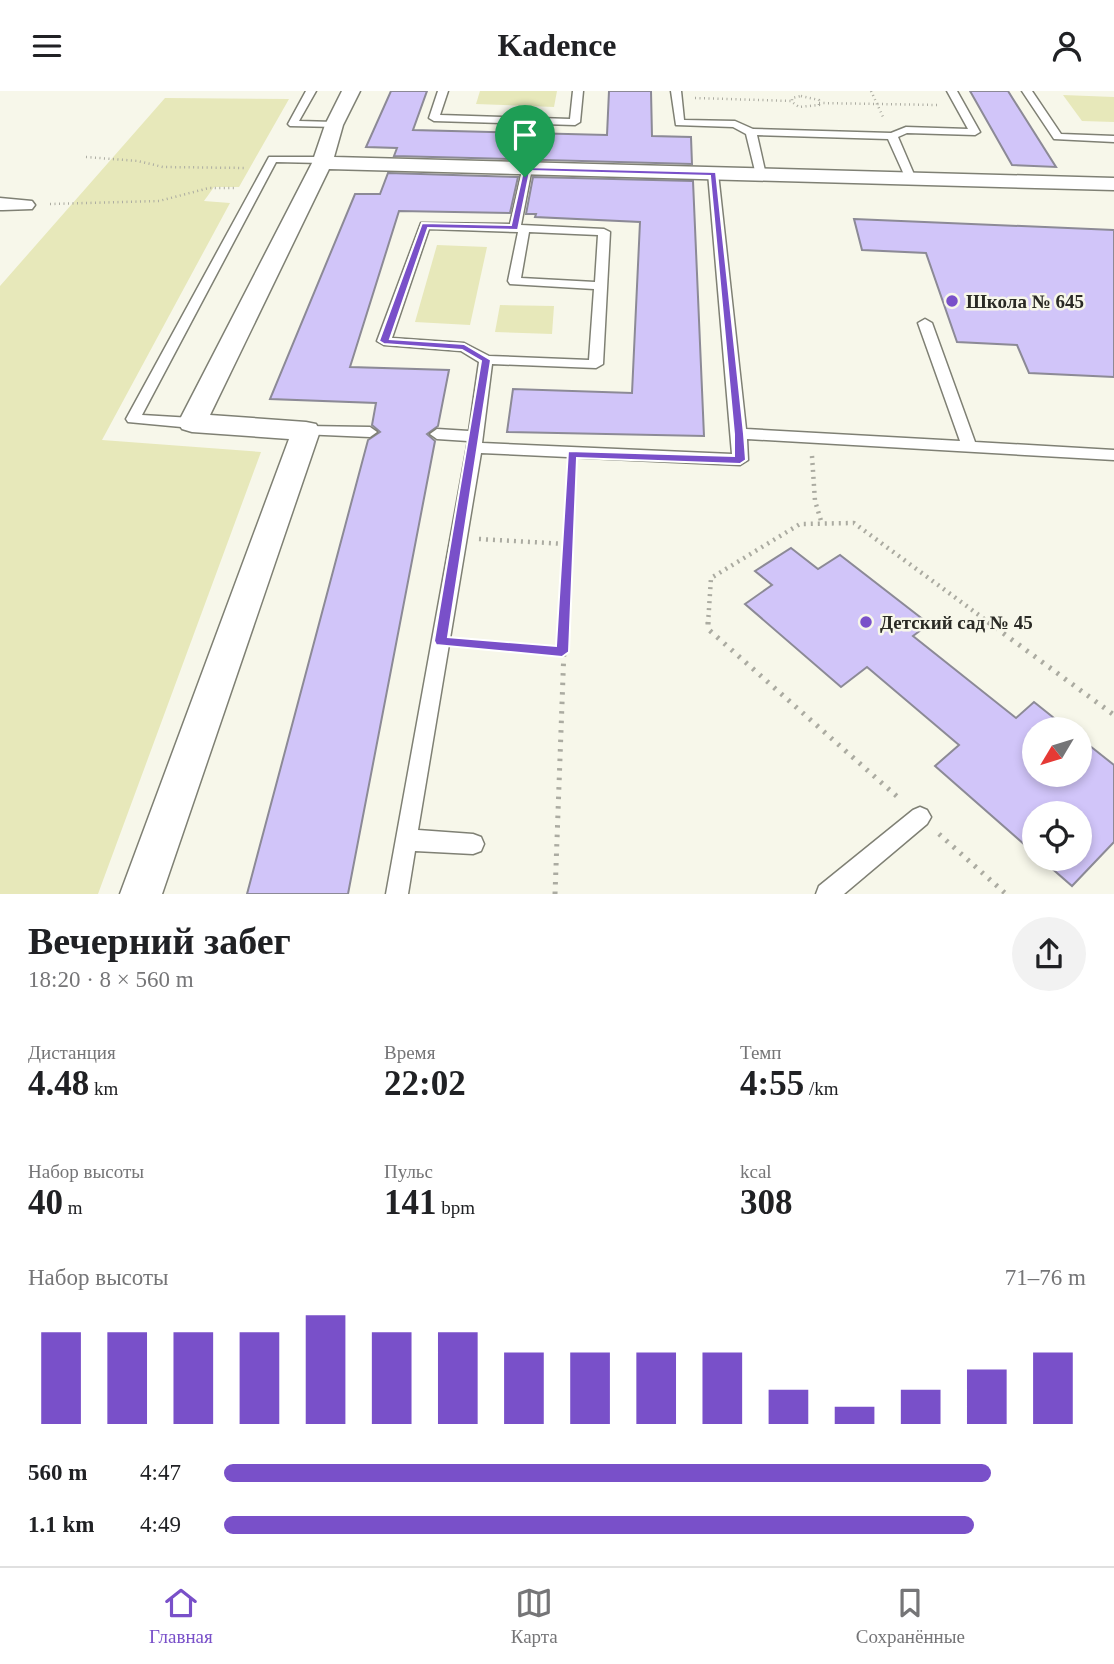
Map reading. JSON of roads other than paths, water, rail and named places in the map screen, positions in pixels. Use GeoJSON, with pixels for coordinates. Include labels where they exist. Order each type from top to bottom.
{"type":"FeatureCollection","features":[{"type":"Feature","properties":{"kind":"street"},"geometry":{"type":"LineString","coordinates":[[141,894],[306,431],[192,423],[322,161],[334,125],[351,91]]}},
{"type":"Feature","properties":{"kind":"street"},"geometry":{"type":"LineString","coordinates":[[322,161],[1114,184]]}},
{"type":"Feature","properties":{"kind":"street"},"geometry":{"type":"LineString","coordinates":[[3,204],[25,205]]}},
{"type":"Feature","properties":{"kind":"lane"},"geometry":{"type":"LineString","coordinates":[[311,91],[293,124],[334,125]]}},
{"type":"Feature","properties":{"kind":"lane"},"geometry":{"type":"LineString","coordinates":[[443,91],[434,118],[575,122],[578,91]]}},
{"type":"Feature","properties":{"kind":"lane"},"geometry":{"type":"LineString","coordinates":[[676,94],[679,123],[735,124],[751,132],[892,136],[906,130],[975,132],[952,91]]}},
{"type":"Feature","properties":{"kind":"lane"},"geometry":{"type":"LineString","coordinates":[[1027,91],[1058,137],[1114,139]]}},
{"type":"Feature","properties":{"kind":"lane"},"geometry":{"type":"LineString","coordinates":[[751,132],[761,175]]}},
{"type":"Feature","properties":{"kind":"lane"},"geometry":{"type":"LineString","coordinates":[[892,136],[911,179]]}},
{"type":"Feature","properties":{"kind":"lane"},"geometry":{"type":"LineString","coordinates":[[192,423],[133,419],[273,159],[322,161]]}},
{"type":"Feature","properties":{"kind":"lane"},"geometry":{"type":"LineString","coordinates":[[527,168],[514,281],[601,286]]}},
{"type":"Feature","properties":{"kind":"lane"},"geometry":{"type":"LineString","coordinates":[[437,434],[475,442],[571,454],[740,460],[713,173]]}},
{"type":"Feature","properties":{"kind":"lane"},"geometry":{"type":"LineString","coordinates":[[425,225],[604,232],[601,286],[596,364],[486,360],[464,347],[384,341],[425,225]]}},
{"type":"Feature","properties":{"kind":"lane"},"geometry":{"type":"LineString","coordinates":[[925,323],[969,447]]}},
{"type":"Feature","properties":{"kind":"lane"},"geometry":{"type":"LineString","coordinates":[[397,894],[475,442],[486,360]]}},
{"type":"Feature","properties":{"kind":"lane"},"geometry":{"type":"LineString","coordinates":[[306,431],[370,432]]}},
{"type":"Feature","properties":{"kind":"lane"},"geometry":{"type":"LineString","coordinates":[[739,434],[1114,455]]}},
{"type":"Feature","properties":{"kind":"lane"},"geometry":{"type":"LineString","coordinates":[[827,894],[919,817]]}},
{"type":"Feature","properties":{"kind":"lane"},"geometry":{"type":"LineString","coordinates":[[406,840],[473,844]]}},
{"type":"Feature","properties":{"kind":"place","name":"Школа № 645"},"geometry":{"type":"Point","coordinates":[952,301]}},
{"type":"Feature","properties":{"kind":"place","name":"Детский сад № 45"},"geometry":{"type":"Point","coordinates":[866,622]}}]}
